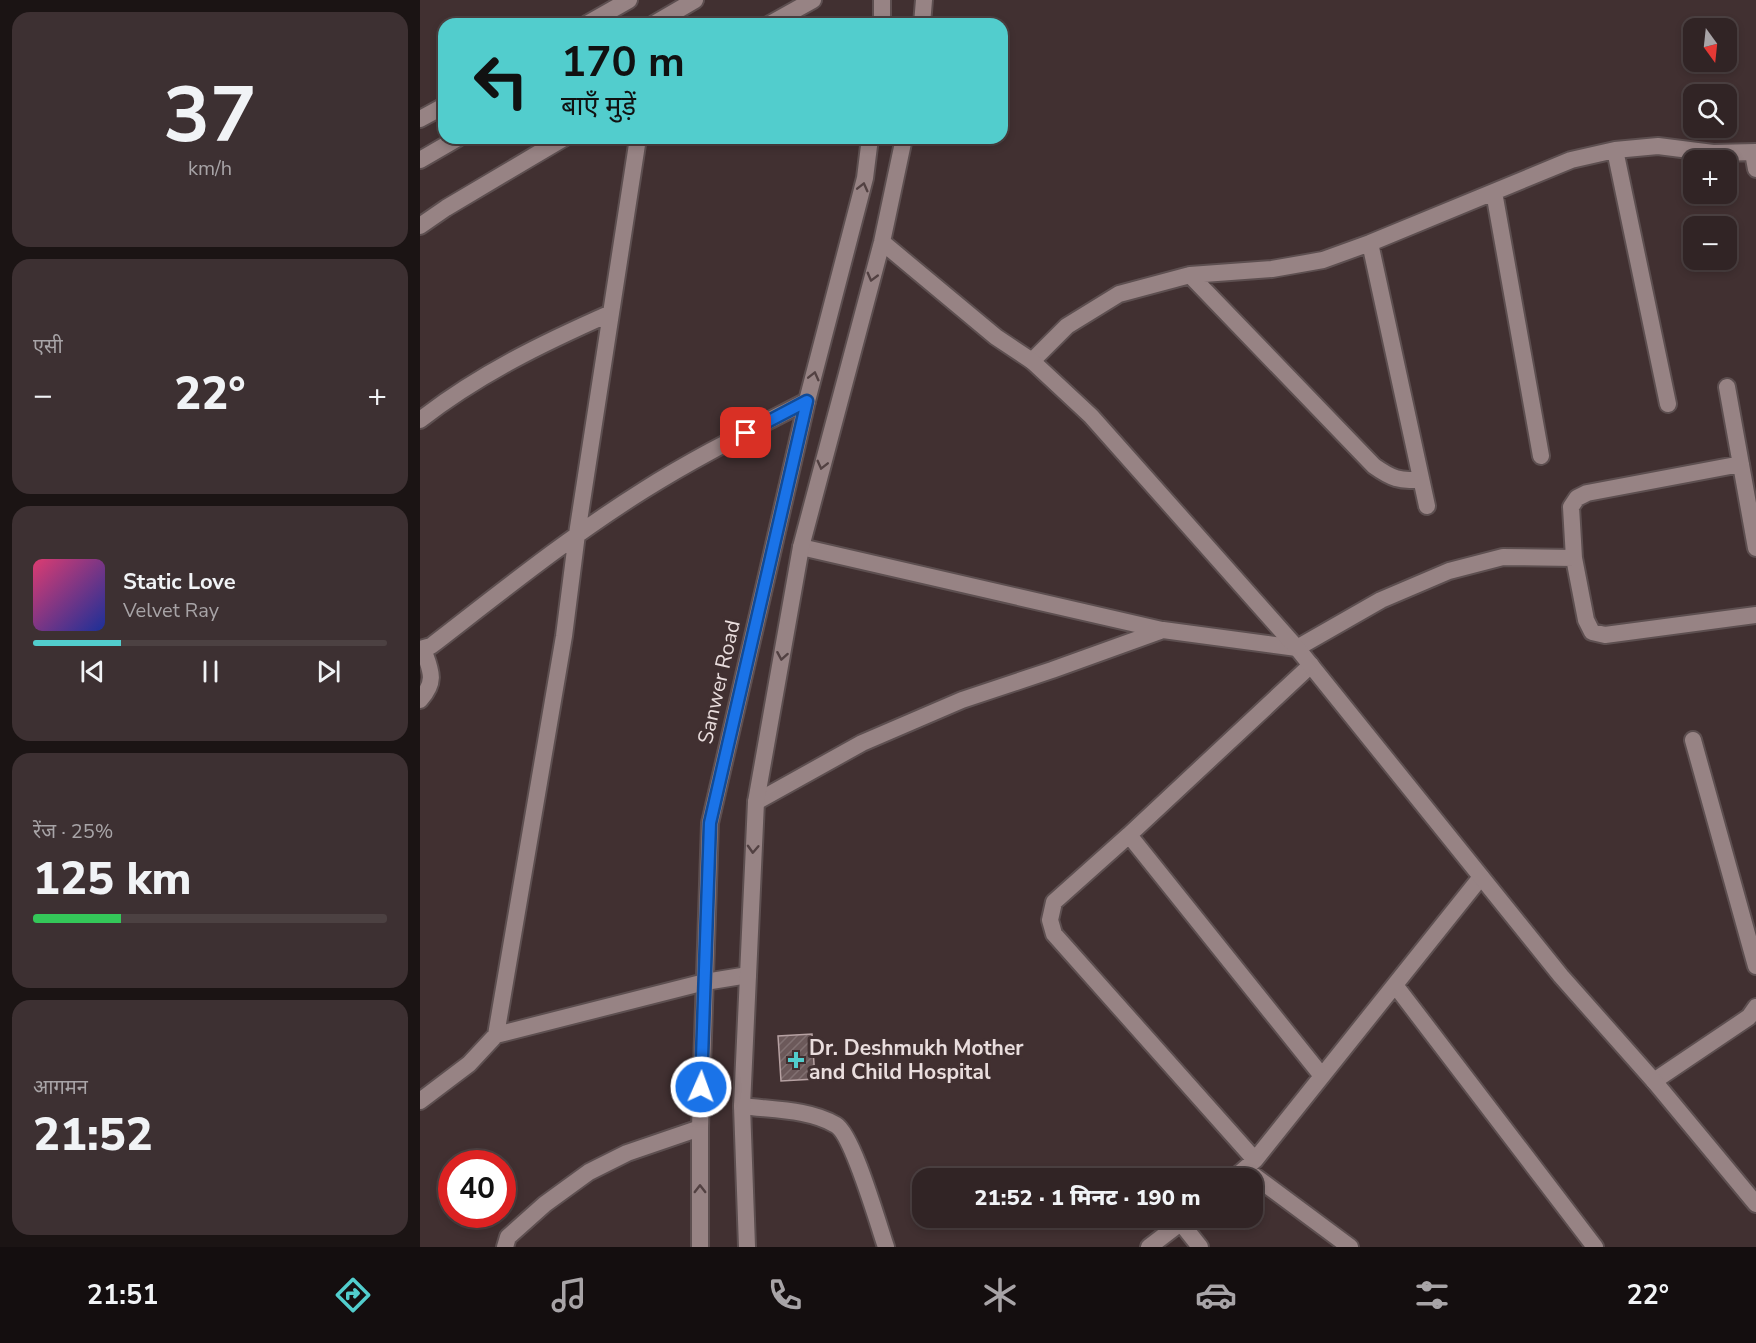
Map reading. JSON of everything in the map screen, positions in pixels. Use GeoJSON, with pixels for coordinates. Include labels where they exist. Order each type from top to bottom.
{"type":"FeatureCollection","features":[{"type":"Feature","properties":{"kind":"street"},"geometry":{"type":"LineString","coordinates":[[598,18],[629,0]]}},
{"type":"Feature","properties":{"kind":"street"},"geometry":{"type":"LineString","coordinates":[[664,18],[695,0]]}},
{"type":"Feature","properties":{"kind":"street"},"geometry":{"type":"LineString","coordinates":[[781,18],[813,0]]}},
{"type":"Feature","properties":{"kind":"street"},"geometry":{"type":"LineString","coordinates":[[882,0],[882,18]]}},
{"type":"Feature","properties":{"kind":"street"},"geometry":{"type":"LineString","coordinates":[[922,18],[924,0]]}},
{"type":"Feature","properties":{"kind":"street"},"geometry":{"type":"LineString","coordinates":[[420,119],[438,109]]}},
{"type":"Feature","properties":{"kind":"street"},"geometry":{"type":"LineString","coordinates":[[420,160],[448,144]]}},
{"type":"Feature","properties":{"kind":"street"},"geometry":{"type":"LineString","coordinates":[[420,226],[554,144]]}},
{"type":"Feature","properties":{"kind":"street"},"geometry":{"type":"LineString","coordinates":[[496,1035],[564,636],[577,534],[637,144]]}},
{"type":"Feature","properties":{"kind":"street","name":"Sanwer Road"},"geometry":{"type":"LineString","coordinates":[[700,1247],[700,1128],[710,823],[807,401],[865,178],[869,144]]}},
{"type":"Feature","properties":{"kind":"street"},"geometry":{"type":"LineString","coordinates":[[747,1247],[742,1106],[756,802],[801,547],[882,242],[903,144]]}},
{"type":"Feature","properties":{"kind":"street"},"geometry":{"type":"LineString","coordinates":[[1026,357],[1067,326],[1119,294],[1190,275],[1272,268],[1323,260],[1370,243],[1571,160],[1616,150],[1658,146],[1755,158]]}},
{"type":"Feature","properties":{"kind":"street"},"geometry":{"type":"LineString","coordinates":[[1616,150],[1668,404]]}},
{"type":"Feature","properties":{"kind":"street"},"geometry":{"type":"LineString","coordinates":[[1494,192],[1541,456]]}},
{"type":"Feature","properties":{"kind":"street"},"geometry":{"type":"LineString","coordinates":[[882,242],[996,337],[1026,357],[1091,416],[1297,648],[1561,976],[1654,1081],[1756,1204]]}},
{"type":"Feature","properties":{"kind":"street"},"geometry":{"type":"LineString","coordinates":[[1370,243],[1427,506]]}},
{"type":"Feature","properties":{"kind":"street"},"geometry":{"type":"LineString","coordinates":[[1190,275],[1374,466],[1390,478],[1408,481],[1421,479]]}},
{"type":"Feature","properties":{"kind":"street"},"geometry":{"type":"LineString","coordinates":[[420,420],[479,379],[540,344],[611,313]]}},
{"type":"Feature","properties":{"kind":"street"},"geometry":{"type":"LineString","coordinates":[[1727,387],[1756,548]]}},
{"type":"Feature","properties":{"kind":"street"},"geometry":{"type":"LineString","coordinates":[[420,700],[428,691],[432,680],[421,649],[431,646],[577,534],[646,489],[725,443],[807,401]]}},
{"type":"Feature","properties":{"kind":"street"},"geometry":{"type":"LineString","coordinates":[[1741,464],[1587,493],[1577,498],[1571,507],[1574,558],[1586,620],[1592,632],[1605,635],[1756,615]]}},
{"type":"Feature","properties":{"kind":"street"},"geometry":{"type":"LineString","coordinates":[[801,547],[1163,630],[1297,648],[1381,600],[1449,571],[1503,557],[1574,558]]}},
{"type":"Feature","properties":{"kind":"street"},"geometry":{"type":"LineString","coordinates":[[756,802],[862,743],[962,700],[1163,630]]}},
{"type":"Feature","properties":{"kind":"street"},"geometry":{"type":"LineString","coordinates":[[1242,1168],[1054,934],[1050,920],[1054,902],[1311,665]]}},
{"type":"Feature","properties":{"kind":"street"},"geometry":{"type":"LineString","coordinates":[[1694,740],[1756,966]]}},
{"type":"Feature","properties":{"kind":"street"},"geometry":{"type":"LineString","coordinates":[[1129,835],[1322,1076]]}},
{"type":"Feature","properties":{"kind":"street"},"geometry":{"type":"LineString","coordinates":[[1246,1168],[1481,877]]}},
{"type":"Feature","properties":{"kind":"street"},"geometry":{"type":"LineString","coordinates":[[420,1101],[469,1064],[496,1035],[705,982],[748,975]]}},
{"type":"Feature","properties":{"kind":"street"},"geometry":{"type":"LineString","coordinates":[[1395,985],[1594,1247]]}},
{"type":"Feature","properties":{"kind":"street"},"geometry":{"type":"LineString","coordinates":[[1654,1081],[1749,1017],[1756,1007]]}},
{"type":"Feature","properties":{"kind":"street"},"geometry":{"type":"LineString","coordinates":[[742,1106],[814,1115],[838,1126],[853,1150],[886,1247]]}},
{"type":"Feature","properties":{"kind":"street"},"geometry":{"type":"LineString","coordinates":[[505,1247],[508,1237],[545,1204],[589,1172],[627,1153],[700,1128]]}},
{"type":"Feature","properties":{"kind":"street"},"geometry":{"type":"LineString","coordinates":[[1263,1184],[1350,1247]]}},
{"type":"Feature","properties":{"kind":"street"},"geometry":{"type":"LineString","coordinates":[[1149,1247],[1174,1228]]}},
{"type":"Feature","properties":{"kind":"street"},"geometry":{"type":"LineString","coordinates":[[1189,1228],[1200,1247]]}},
{"type":"Feature","properties":{"kind":"building"},"geometry":{"type":"Polygon","coordinates":[[[812,1034],[815,1079],[781,1081],[778,1036],[812,1034]]]}},
{"type":"Feature","properties":{"kind":"place","name":"Dr. Deshmukh Mother and Child Hospital"},"geometry":{"type":"Point","coordinates":[796,1060]}},
{"type":"Feature","properties":{"kind":"route"},"geometry":{"type":"LineString","coordinates":[[701,1087],[710,823],[807,401],[746,433]]}}]}
